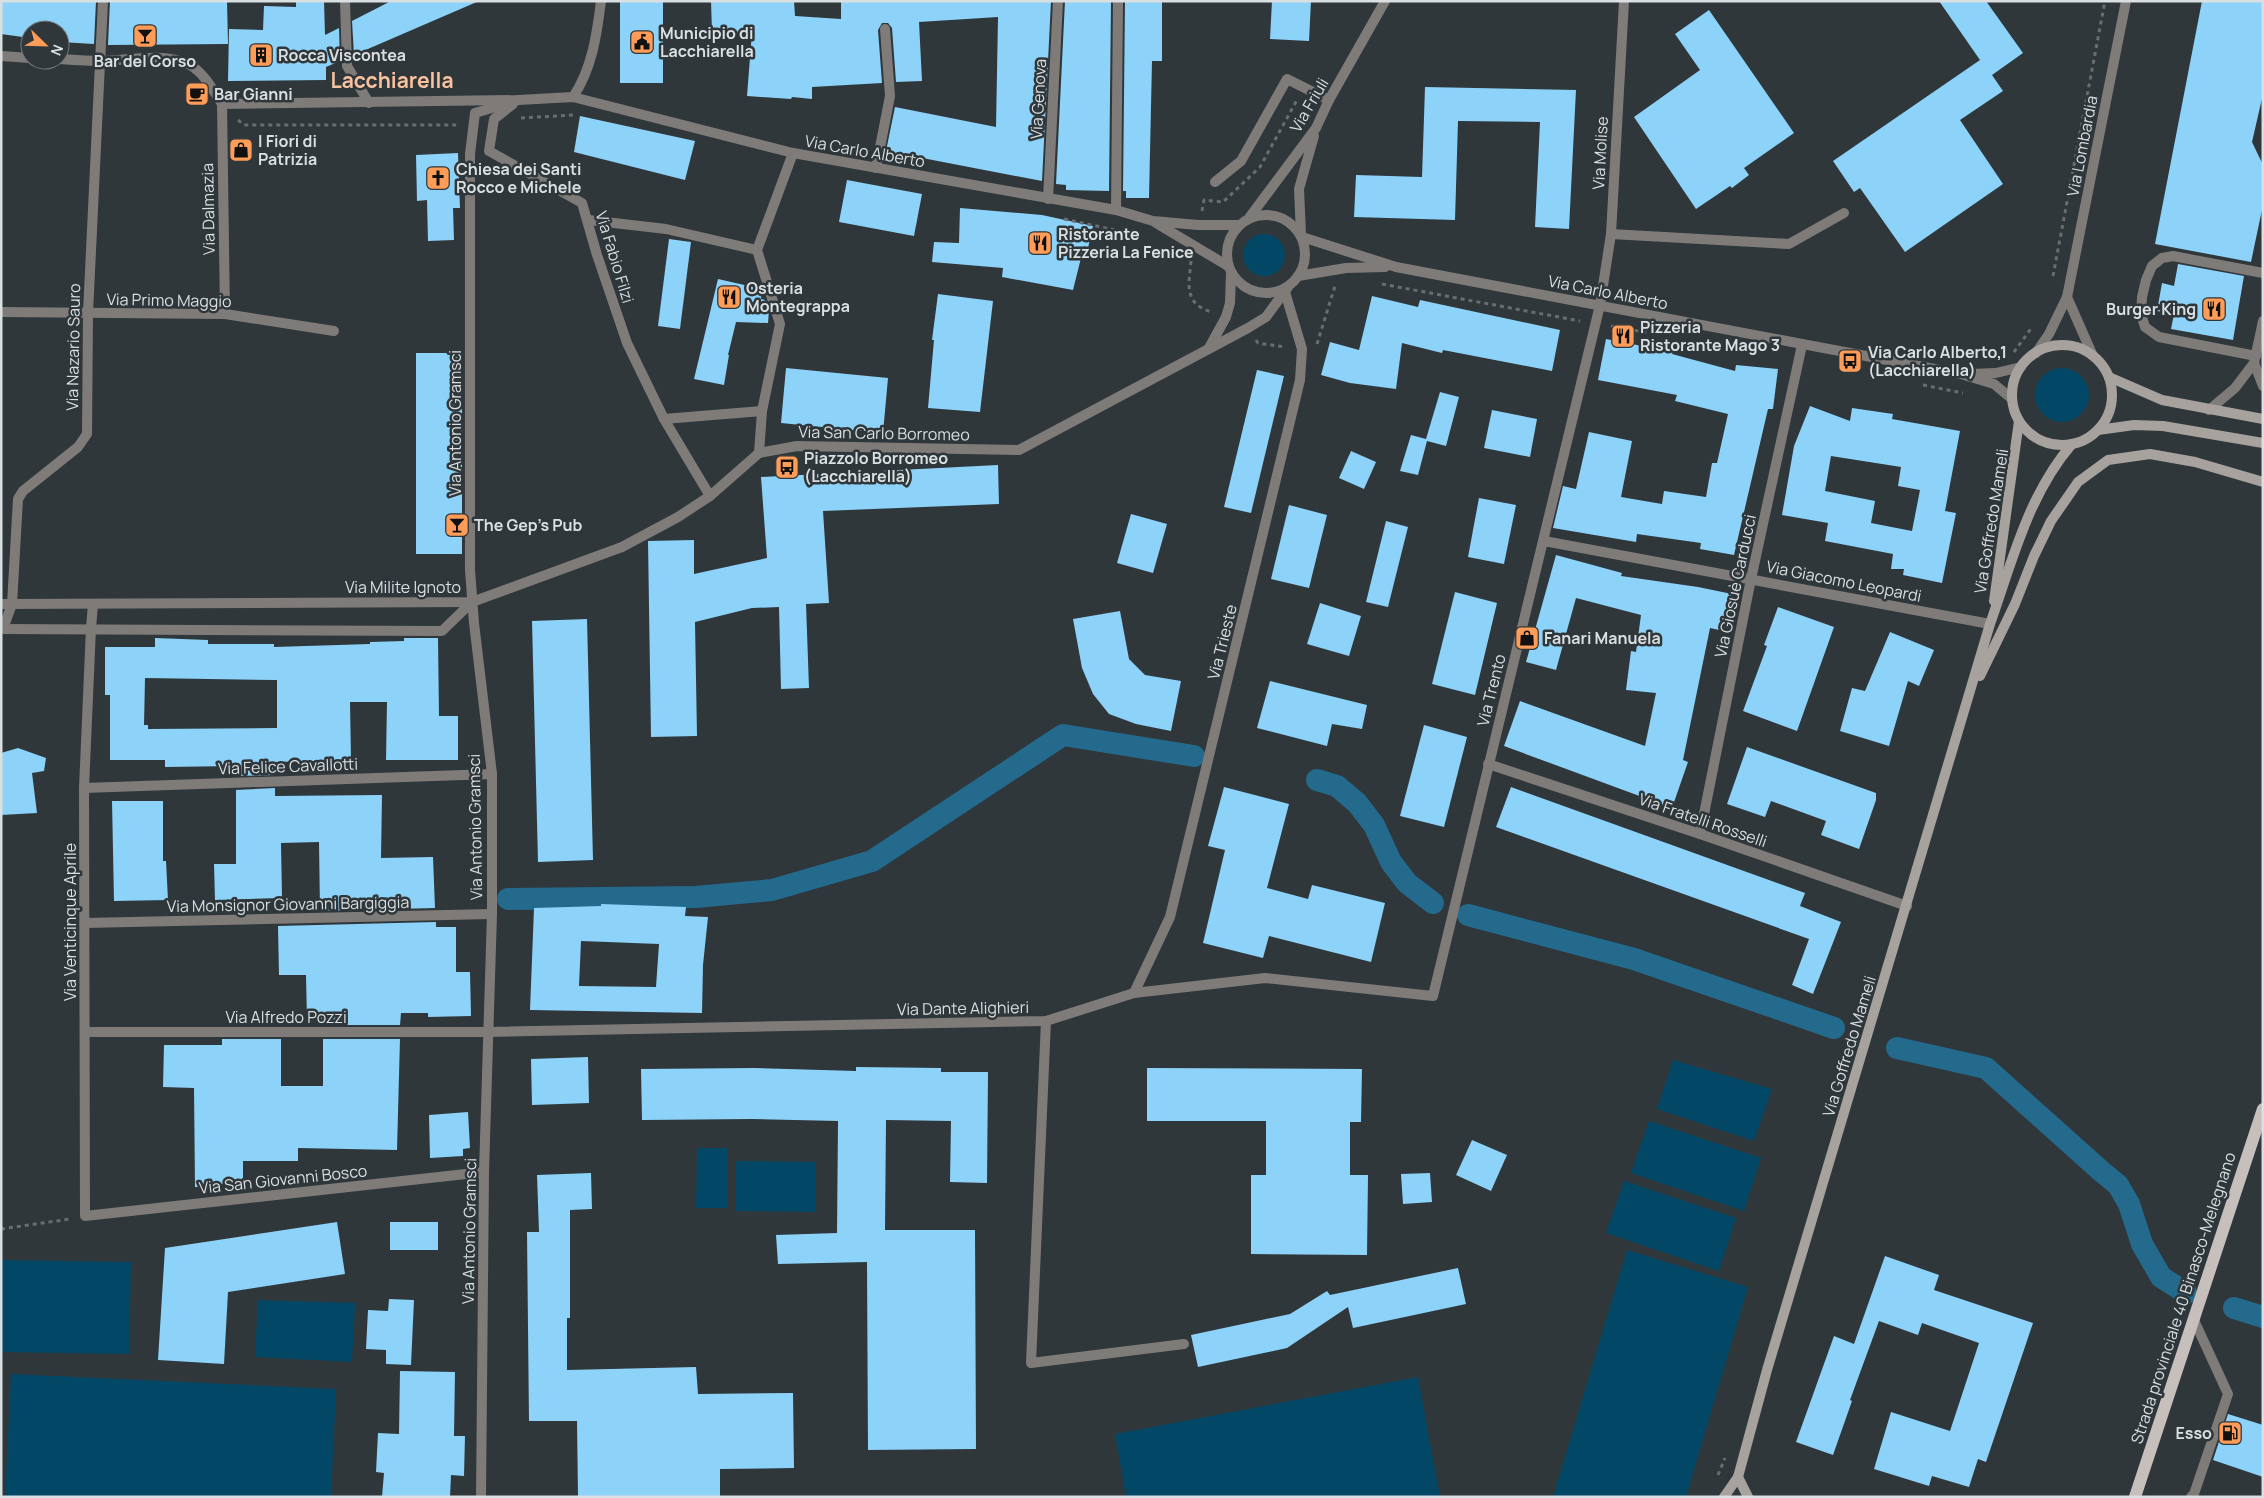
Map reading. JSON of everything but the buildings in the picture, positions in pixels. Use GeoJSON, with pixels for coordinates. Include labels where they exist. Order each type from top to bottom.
{"type":"FeatureCollection","features":[{"type":"Feature","properties":{"kind":"main road","name":"Strada provinciale 40 Binasco-Melegnano"},"geometry":{"type":"LineString","coordinates":[[2135,1497],[2263,1110]]}},
{"type":"Feature","properties":{"kind":"street","name":"Via Nazario Sauro"},"geometry":{"type":"LineString","coordinates":[[2,628],[12,604],[18,500],[23,491],[78,448],[87,434],[88,313],[101,61],[102,1]]}},
{"type":"Feature","properties":{"kind":"street"},"geometry":{"type":"LineString","coordinates":[[345,1],[347,66],[369,103]]}},
{"type":"Feature","properties":{"kind":"street"},"geometry":{"type":"LineString","coordinates":[[573,97],[581,85],[596,40],[601,1]]}},
{"type":"Feature","properties":{"kind":"street","name":"Via Genova"},"geometry":{"type":"LineString","coordinates":[[1048,199],[1058,1]]}},
{"type":"Feature","properties":{"kind":"street"},"geometry":{"type":"LineString","coordinates":[[1116,210],[1118,1]]}},
{"type":"Feature","properties":{"kind":"street","name":"Via Friuli"},"geometry":{"type":"LineString","coordinates":[[1249,218],[1316,128],[1329,100],[1385,1]]}},
{"type":"Feature","properties":{"kind":"street","name":"Via Molise"},"geometry":{"type":"LineString","coordinates":[[1600,305],[1610,234],[1624,1]]}},
{"type":"Feature","properties":{"kind":"street","name":"Via Lombardia"},"geometry":{"type":"LineString","coordinates":[[2036,353],[2049,334],[2067,297],[2126,1]]}},
{"type":"Feature","properties":{"kind":"street"},"geometry":{"type":"LineString","coordinates":[[876,168],[890,96],[885,29]]}},
{"type":"Feature","properties":{"kind":"street"},"geometry":{"type":"LineString","coordinates":[[1,56],[20,57]]}},
{"type":"Feature","properties":{"kind":"street"},"geometry":{"type":"LineString","coordinates":[[70,59],[101,61],[164,58],[179,61],[191,66],[204,76],[222,104],[518,100]]}},
{"type":"Feature","properties":{"kind":"street"},"geometry":{"type":"LineString","coordinates":[[1214,182],[1241,161],[1287,79],[1329,100]]}},
{"type":"Feature","properties":{"kind":"street","name":"Via Carlo Alberto"},"geometry":{"type":"LineString","coordinates":[[518,100],[573,97],[793,153],[1116,210],[1153,221],[1198,225],[1239,225]]}},
{"type":"Feature","properties":{"kind":"street"},"geometry":{"type":"LineString","coordinates":[[473,123],[474,113],[518,100]]}},
{"type":"Feature","properties":{"kind":"street","name":"Via Fabio Filzi"},"geometry":{"type":"LineString","coordinates":[[518,100],[494,119],[489,151],[582,203],[597,255],[627,343],[664,418],[710,496]]}},
{"type":"Feature","properties":{"kind":"street","name":"Via Dalmazia"},"geometry":{"type":"LineString","coordinates":[[222,104],[225,314]]}},
{"type":"Feature","properties":{"kind":"street","name":"Via Antonio Gramsci"},"geometry":{"type":"LineString","coordinates":[[473,123],[470,154],[472,602],[492,774],[492,914],[484,1172],[481,1497]]}},
{"type":"Feature","properties":{"kind":"street"},"geometry":{"type":"LineString","coordinates":[[1287,289],[1298,276],[1305,258],[1301,236],[1299,189],[1316,128]]}},
{"type":"Feature","properties":{"kind":"street"},"geometry":{"type":"LineString","coordinates":[[472,602],[622,547],[678,517],[710,496],[759,453],[762,411],[780,324],[757,250],[793,153]]}},
{"type":"Feature","properties":{"kind":"street"},"geometry":{"type":"LineString","coordinates":[[1610,234],[1789,244],[1844,213]]}},
{"type":"Feature","properties":{"kind":"street","name":"Via Carlo Alberto"},"geometry":{"type":"LineString","coordinates":[[1229,270],[1226,251],[1230,236],[1239,225],[1249,218],[1263,214],[1275,215],[1295,227],[1301,236],[1396,267],[1961,374],[1994,384],[2012,399]]}},
{"type":"Feature","properties":{"kind":"street"},"geometry":{"type":"LineString","coordinates":[[588,220],[666,229],[757,250]]}},
{"type":"Feature","properties":{"kind":"street","name":"Via Carlo Alberto"},"geometry":{"type":"LineString","coordinates":[[1153,221],[1193,243],[1229,270],[1242,286],[1253,292],[1263,294],[1287,289]]}},
{"type":"Feature","properties":{"kind":"street"},"geometry":{"type":"LineString","coordinates":[[2255,360],[2158,337],[2146,327],[2141,314],[2142,297],[2152,266],[2162,258],[2173,256],[2263,273]]}},
{"type":"Feature","properties":{"kind":"street","name":"Via Carlo Alberto"},"geometry":{"type":"LineString","coordinates":[[1298,276],[1346,268],[1396,267]]}},
{"type":"Feature","properties":{"kind":"street"},"geometry":{"type":"LineString","coordinates":[[1209,348],[1226,317],[1230,303],[1229,270]]}},
{"type":"Feature","properties":{"kind":"street","name":"Via San Carlo Borromeo"},"geometry":{"type":"LineString","coordinates":[[759,453],[797,446],[1020,450],[1248,328],[1266,317],[1287,289]]}},
{"type":"Feature","properties":{"kind":"street","name":"Via Trieste"},"geometry":{"type":"LineString","coordinates":[[1134,994],[1170,917],[1300,380],[1302,349],[1287,289]]}},
{"type":"Feature","properties":{"kind":"street"},"geometry":{"type":"LineString","coordinates":[[2067,297],[2093,356]]}},
{"type":"Feature","properties":{"kind":"street","name":"Via Trento"},"geometry":{"type":"LineString","coordinates":[[1433,996],[1600,305]]}},
{"type":"Feature","properties":{"kind":"street","name":"Via Primo Maggio"},"geometry":{"type":"LineString","coordinates":[[1,312],[225,314],[334,331]]}},
{"type":"Feature","properties":{"kind":"street"},"geometry":{"type":"LineString","coordinates":[[2209,410],[2235,388],[2255,360],[2263,321]]}},
{"type":"Feature","properties":{"kind":"street","name":"Via Giosuè Carducci"},"geometry":{"type":"LineString","coordinates":[[1700,834],[1751,578],[1802,345]]}},
{"type":"Feature","properties":{"kind":"street"},"geometry":{"type":"LineString","coordinates":[[2050,347],[2080,348],[2093,356],[2102,365],[2109,377],[2111,386],[2111,405],[2104,422],[2098,430],[2086,439],[2072,444],[2057,445],[2042,441],[2029,433],[2019,421],[2012,399],[2014,382],[2021,366],[2036,353],[2050,347]]}},
{"type":"Feature","properties":{"kind":"street"},"geometry":{"type":"LineString","coordinates":[[2255,360],[2263,386]]}},
{"type":"Feature","properties":{"kind":"street","name":"Via Carlo Alberto"},"geometry":{"type":"LineString","coordinates":[[1961,374],[1996,373],[2021,366]]}},
{"type":"Feature","properties":{"kind":"street"},"geometry":{"type":"LineString","coordinates":[[2109,377],[2162,400],[2263,419]]}},
{"type":"Feature","properties":{"kind":"street"},"geometry":{"type":"LineString","coordinates":[[664,418],[762,411]]}},
{"type":"Feature","properties":{"kind":"street","name":"Via Goffredo Mameli"},"geometry":{"type":"LineString","coordinates":[[1990,624],[2019,421]]}},
{"type":"Feature","properties":{"kind":"street"},"geometry":{"type":"LineString","coordinates":[[2098,430],[2134,425],[2163,426],[2263,443]]}},
{"type":"Feature","properties":{"kind":"street","name":"Via Goffredo Mameli"},"geometry":{"type":"LineString","coordinates":[[1724,1497],[1738,1477],[1767,1370],[1990,624],[2032,506],[2045,480],[2072,444]]}},
{"type":"Feature","properties":{"kind":"street"},"geometry":{"type":"LineString","coordinates":[[1968,702],[2015,604],[2034,556],[2051,521],[2078,482],[2108,460],[2150,454],[2195,462],[2263,482]]}},
{"type":"Feature","properties":{"kind":"street","name":"Via Giacomo Leopardi"},"geometry":{"type":"LineString","coordinates":[[1544,541],[1990,624]]}},
{"type":"Feature","properties":{"kind":"street","name":"Via Milite Ignoto"},"geometry":{"type":"LineString","coordinates":[[1,604],[472,602]]}},
{"type":"Feature","properties":{"kind":"street","name":"Via Milite Ignoto"},"geometry":{"type":"LineString","coordinates":[[2,628],[442,631],[472,602]]}},
{"type":"Feature","properties":{"kind":"street","name":"Via Venticinque Aprile"},"geometry":{"type":"LineString","coordinates":[[86,1216],[84,788],[93,604]]}},
{"type":"Feature","properties":{"kind":"street","name":"Via Fratelli Rosselli"},"geometry":{"type":"LineString","coordinates":[[1488,764],[1700,834],[1907,906]]}},
{"type":"Feature","properties":{"kind":"street","name":"Via Felice Cavallotti"},"geometry":{"type":"LineString","coordinates":[[84,788],[492,774]]}},
{"type":"Feature","properties":{"kind":"street","name":"Via Monsignor Giovanni Bargiggia"},"geometry":{"type":"LineString","coordinates":[[85,923],[492,914]]}},
{"type":"Feature","properties":{"kind":"street","name":"Via Dante Alighieri"},"geometry":{"type":"LineString","coordinates":[[488,1032],[1046,1021],[1134,994],[1265,978],[1433,996]]}},
{"type":"Feature","properties":{"kind":"street"},"geometry":{"type":"LineString","coordinates":[[1046,1021],[1031,1363],[1184,1344]]}},
{"type":"Feature","properties":{"kind":"street","name":"Via Alfredo Pozzi"},"geometry":{"type":"LineString","coordinates":[[85,1032],[488,1032]]}},
{"type":"Feature","properties":{"kind":"street","name":"Via San Giovanni Bosco"},"geometry":{"type":"LineString","coordinates":[[86,1216],[484,1172]]}},
{"type":"Feature","properties":{"kind":"street"},"geometry":{"type":"LineString","coordinates":[[2191,1497],[2194,1494],[2228,1394],[2194,1318]]}},
{"type":"Feature","properties":{"kind":"street"},"geometry":{"type":"LineString","coordinates":[[1738,1477],[1748,1497]]}},
{"type":"Feature","properties":{"kind":"path"},"geometry":{"type":"LineString","coordinates":[[2052,279],[2106,1]]}},
{"type":"Feature","properties":{"kind":"path"},"geometry":{"type":"LineString","coordinates":[[222,104],[244,125],[453,125],[473,123]]}},
{"type":"Feature","properties":{"kind":"path"},"geometry":{"type":"LineString","coordinates":[[1193,243],[1188,291],[1194,302],[1202,309],[1226,317]]}},
{"type":"Feature","properties":{"kind":"path"},"geometry":{"type":"LineString","coordinates":[[1248,328],[1258,343],[1302,349],[1316,347],[1337,280]]}},
{"type":"Feature","properties":{"kind":"path"},"geometry":{"type":"LineString","coordinates":[[1376,283],[1663,336]]}},
{"type":"Feature","properties":{"kind":"path"},"geometry":{"type":"LineString","coordinates":[[2011,356],[2034,324]]}},
{"type":"Feature","properties":{"kind":"path"},"geometry":{"type":"LineString","coordinates":[[1913,383],[1980,396],[1984,381]]}},
{"type":"Feature","properties":{"kind":"path"},"geometry":{"type":"LineString","coordinates":[[1,1229],[86,1216]]}},
{"type":"Feature","properties":{"kind":"shaded area"},"geometry":{"type":"Polygon","coordinates":[[[1268,234],[1276,237],[1282,243],[1285,255],[1282,267],[1276,273],[1260,276],[1252,273],[1246,267],[1243,251],[1246,243],[1252,237],[1268,234]]]}},
{"type":"Feature","properties":{"kind":"shaded area"},"geometry":{"type":"Polygon","coordinates":[[[2062,368],[2072,370],[2081,376],[2087,385],[2089,395],[2087,405],[2081,414],[2072,420],[2062,422],[2052,420],[2043,414],[2037,405],[2035,395],[2037,385],[2043,376],[2052,370],[2062,368]]]}},
{"type":"Feature","properties":{"kind":"shaded area"},"geometry":{"type":"Polygon","coordinates":[[[1673,1060],[1772,1089],[1754,1141],[1657,1109],[1673,1060]]]}},
{"type":"Feature","properties":{"kind":"shaded area"},"geometry":{"type":"Polygon","coordinates":[[[1649,1121],[1761,1158],[1744,1211],[1631,1173],[1649,1121]]]}},
{"type":"Feature","properties":{"kind":"shaded area"},"geometry":{"type":"Polygon","coordinates":[[[697,1148],[727,1148],[727,1208],[696,1208],[697,1148]]]}},
{"type":"Feature","properties":{"kind":"shaded area"},"geometry":{"type":"Polygon","coordinates":[[[736,1161],[816,1162],[815,1212],[735,1211],[736,1161]]]}},
{"type":"Feature","properties":{"kind":"shaded area"},"geometry":{"type":"Polygon","coordinates":[[[1624,1181],[1736,1218],[1719,1271],[1606,1233],[1624,1181]]]}},
{"type":"Feature","properties":{"kind":"shaded area"},"geometry":{"type":"Polygon","coordinates":[[[1627,1250],[1748,1287],[1686,1497],[1553,1497],[1627,1250]]]}},
{"type":"Feature","properties":{"kind":"shaded area"},"geometry":{"type":"Polygon","coordinates":[[[1,1260],[131,1262],[129,1354],[1,1352],[1,1260]]]}},
{"type":"Feature","properties":{"kind":"shaded area"},"geometry":{"type":"Polygon","coordinates":[[[258,1300],[355,1303],[352,1362],[255,1357],[258,1300]]]}},
{"type":"Feature","properties":{"kind":"shaded area"},"geometry":{"type":"Polygon","coordinates":[[[11,1374],[336,1389],[331,1497],[5,1497],[11,1374]]]}},
{"type":"Feature","properties":{"kind":"shaded area"},"geometry":{"type":"Polygon","coordinates":[[[1418,1377],[1440,1497],[1126,1497],[1115,1434],[1418,1377]]]}},
{"type":"Feature","properties":{"kind":"waterway"},"geometry":{"type":"LineString","coordinates":[[508,899],[696,897],[772,890],[872,861],[1063,735],[1194,756]]}},
{"type":"Feature","properties":{"kind":"waterway"},"geometry":{"type":"LineString","coordinates":[[1317,780],[1337,786],[1357,803],[1374,825],[1391,862],[1407,883],[1433,903]]}},
{"type":"Feature","properties":{"kind":"waterway"},"geometry":{"type":"LineString","coordinates":[[1468,915],[1634,959],[1834,1028]]}},
{"type":"Feature","properties":{"kind":"waterway"},"geometry":{"type":"LineString","coordinates":[[1897,1048],[1986,1068],[2118,1185],[2129,1204],[2142,1244],[2161,1277],[2186,1293]]}},
{"type":"Feature","properties":{"kind":"waterway"},"geometry":{"type":"LineString","coordinates":[[2234,1308],[2263,1317]]}},
{"type":"Feature","properties":{"kind":"place","name":"Bar del Corso"},"geometry":{"type":"Point","coordinates":[145,36]}},
{"type":"Feature","properties":{"kind":"place","name":"Municipio di Lacchiarella"},"geometry":{"type":"Point","coordinates":[642,42]}},
{"type":"Feature","properties":{"kind":"place","name":"Rocca Viscontea"},"geometry":{"type":"Point","coordinates":[261,55]}},
{"type":"Feature","properties":{"kind":"place","name":"Bar Gianni"},"geometry":{"type":"Point","coordinates":[197,94]}},
{"type":"Feature","properties":{"kind":"place","name":"I Fiori di Patrizia"},"geometry":{"type":"Point","coordinates":[241,150]}},
{"type":"Feature","properties":{"kind":"place","name":"Chiesa dei Santi Rocco e Michele"},"geometry":{"type":"Point","coordinates":[438,178]}},
{"type":"Feature","properties":{"kind":"place","name":"Ristorante Pizzeria La Fenice"},"geometry":{"type":"Point","coordinates":[1040,243]}},
{"type":"Feature","properties":{"kind":"place","name":"Osteria Montegrappa"},"geometry":{"type":"Point","coordinates":[729,297]}},
{"type":"Feature","properties":{"kind":"place","name":"Burger King"},"geometry":{"type":"Point","coordinates":[2214,309]}},
{"type":"Feature","properties":{"kind":"place","name":"Pizzeria Ristorante Mago 3"},"geometry":{"type":"Point","coordinates":[1623,336]}},
{"type":"Feature","properties":{"kind":"place","name":"Via Carlo Alberto,1 (Lacchiarella)"},"geometry":{"type":"Point","coordinates":[1850,361]}},
{"type":"Feature","properties":{"kind":"place","name":"Piazzolo Borromeo (Lacchiarella)"},"geometry":{"type":"Point","coordinates":[787,467]}},
{"type":"Feature","properties":{"kind":"place","name":"The Gep's Pub"},"geometry":{"type":"Point","coordinates":[457,525]}},
{"type":"Feature","properties":{"kind":"place","name":"Fanari Manuela"},"geometry":{"type":"Point","coordinates":[1527,638]}},
{"type":"Feature","properties":{"kind":"place","name":"Esso"},"geometry":{"type":"Point","coordinates":[2230,1433]}},
{"type":"Feature","properties":{"kind":"district","name":"Lacchiarella"},"geometry":{"type":"Point","coordinates":[392,80]}}]}
